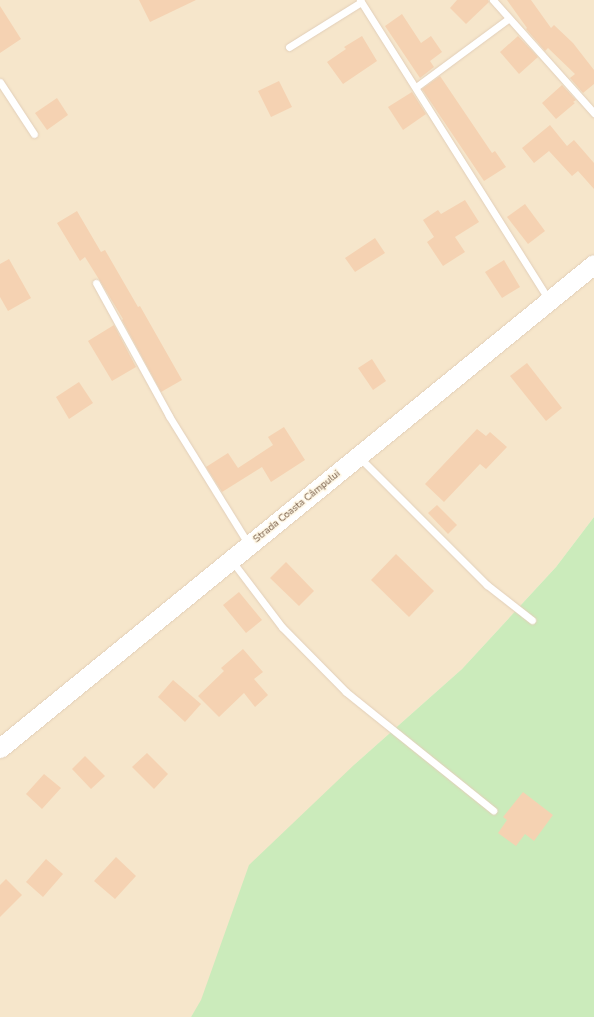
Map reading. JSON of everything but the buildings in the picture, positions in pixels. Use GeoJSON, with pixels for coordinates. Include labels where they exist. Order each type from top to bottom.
{"type":"FeatureCollection","features":[{"type":"Feature","properties":{"kind":"street","name":"Strada Coasta Câmpului"},"geometry":{"type":"LineString","coordinates":[[0,748],[594,264]]}},
{"type":"Feature","properties":{"kind":"lane"},"geometry":{"type":"LineString","coordinates":[[493,0],[508,19],[594,113]]}},
{"type":"Feature","properties":{"kind":"lane"},"geometry":{"type":"LineString","coordinates":[[289,47],[360,1],[416,87],[549,301]]}},
{"type":"Feature","properties":{"kind":"lane"},"geometry":{"type":"LineString","coordinates":[[416,87],[508,19]]}},
{"type":"Feature","properties":{"kind":"lane"},"geometry":{"type":"LineString","coordinates":[[0,82],[34,134]]}},
{"type":"Feature","properties":{"kind":"lane"},"geometry":{"type":"LineString","coordinates":[[96,283],[168,416],[249,546]]}},
{"type":"Feature","properties":{"kind":"lane"},"geometry":{"type":"LineString","coordinates":[[359,457],[487,585],[532,620]]}},
{"type":"Feature","properties":{"kind":"lane"},"geometry":{"type":"LineString","coordinates":[[232,560],[282,627],[346,692],[493,810]]}},
{"type":"Feature","properties":{"kind":"shaded area"},"geometry":{"type":"Polygon","coordinates":[[[0,0],[594,0],[594,517],[556,567],[462,669],[355,764],[191,1017],[0,1017],[0,0]]]}},
{"type":"Feature","properties":{"kind":"green space"},"geometry":{"type":"Polygon","coordinates":[[[594,517],[594,1017],[191,1017],[201,1000],[249,865],[355,764],[462,669],[556,567],[594,517]]]}}]}
